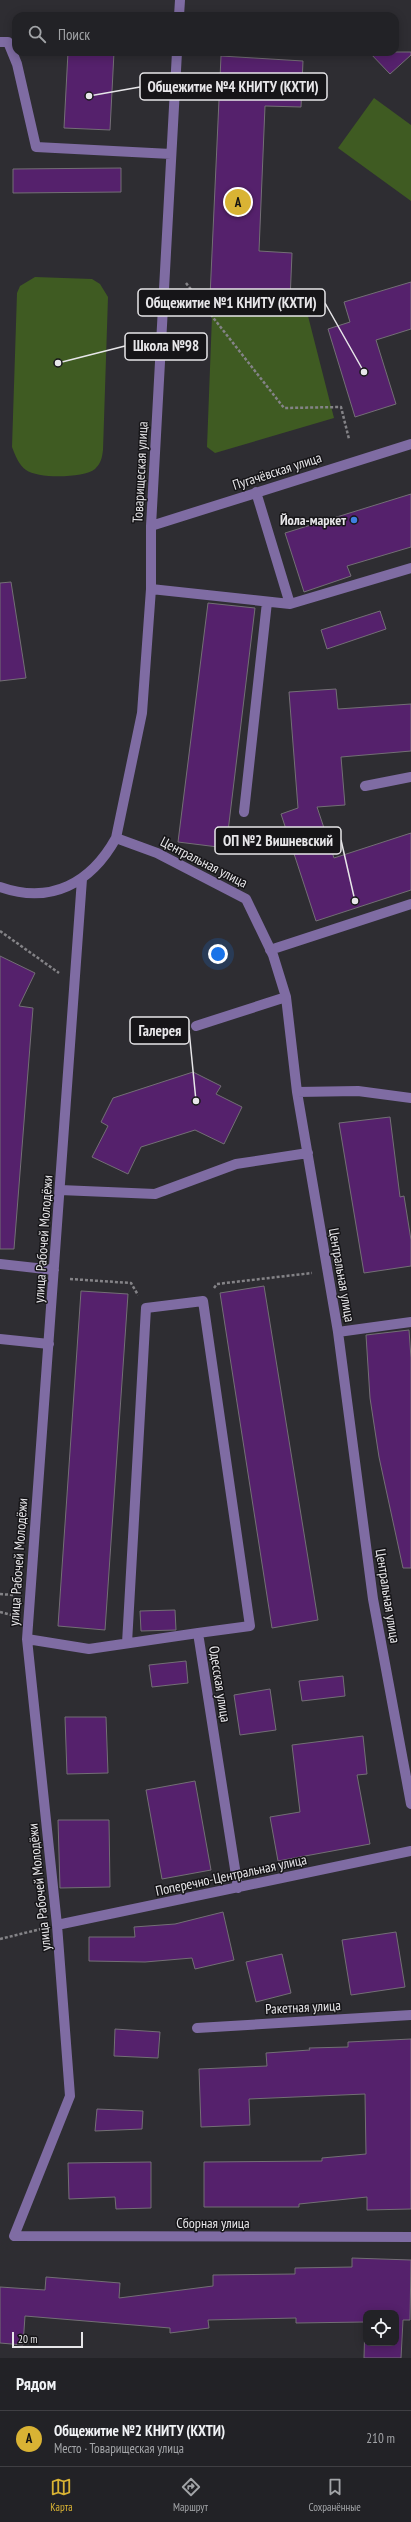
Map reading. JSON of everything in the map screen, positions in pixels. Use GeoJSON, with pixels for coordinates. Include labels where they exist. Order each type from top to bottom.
{"type":"FeatureCollection","features":[{"type":"Feature","properties":{"kind":"street"},"geometry":{"type":"LineString","coordinates":[[179,12],[180,0]]}},
{"type":"Feature","properties":{"kind":"street"},"geometry":{"type":"LineString","coordinates":[[0,42],[8,42],[12,52]]}},
{"type":"Feature","properties":{"kind":"street"},"geometry":{"type":"LineString","coordinates":[[14,56],[17,64],[36,147],[171,154]]}},
{"type":"Feature","properties":{"kind":"street","name":"Товарищеская улица"},"geometry":{"type":"LineString","coordinates":[[0,887],[28,894],[48,893],[66,888],[82,879],[107,855],[116,838],[142,712],[152,589],[151,526],[177,56]]}},
{"type":"Feature","properties":{"kind":"street","name":"Пугачёвская улица"},"geometry":{"type":"LineString","coordinates":[[151,526],[411,444]]}},
{"type":"Feature","properties":{"kind":"street"},"geometry":{"type":"LineString","coordinates":[[256,492],[290,604]]}},
{"type":"Feature","properties":{"kind":"street"},"geometry":{"type":"LineString","coordinates":[[152,589],[290,604],[411,568]]}},
{"type":"Feature","properties":{"kind":"street"},"geometry":{"type":"LineString","coordinates":[[244,812],[267,602]]}},
{"type":"Feature","properties":{"kind":"street"},"geometry":{"type":"LineString","coordinates":[[365,786],[411,777]]}},
{"type":"Feature","properties":{"kind":"street","name":"Центральная улица"},"geometry":{"type":"LineString","coordinates":[[116,838],[157,853],[246,899],[270,950],[286,997],[296,1092],[308,1153],[338,1332],[373,1599],[411,1804]]}},
{"type":"Feature","properties":{"kind":"street","name":"улица Рабочей Молодёжи"},"geometry":{"type":"LineString","coordinates":[[14,2236],[70,2096],[57,1925],[27,1640],[76,984],[82,879]]}},
{"type":"Feature","properties":{"kind":"street"},"geometry":{"type":"LineString","coordinates":[[270,950],[411,904]]}},
{"type":"Feature","properties":{"kind":"street"},"geometry":{"type":"LineString","coordinates":[[196,1026],[286,997]]}},
{"type":"Feature","properties":{"kind":"street"},"geometry":{"type":"LineString","coordinates":[[296,1092],[358,1091],[411,1098]]}},
{"type":"Feature","properties":{"kind":"street"},"geometry":{"type":"LineString","coordinates":[[60,1190],[155,1194],[236,1164],[308,1153]]}},
{"type":"Feature","properties":{"kind":"street"},"geometry":{"type":"LineString","coordinates":[[0,1264],[54,1274]]}},
{"type":"Feature","properties":{"kind":"street"},"geometry":{"type":"LineString","coordinates":[[127,1643],[146,1308],[203,1301],[250,1626],[198,1633]]}},
{"type":"Feature","properties":{"kind":"street"},"geometry":{"type":"LineString","coordinates":[[338,1332],[411,1322]]}},
{"type":"Feature","properties":{"kind":"street"},"geometry":{"type":"LineString","coordinates":[[0,1339],[49,1344]]}},
{"type":"Feature","properties":{"kind":"street","name":"Одесская улица"},"geometry":{"type":"LineString","coordinates":[[27,1640],[89,1649],[198,1633],[238,1888]]}},
{"type":"Feature","properties":{"kind":"street","name":"Поперечно-Центральная улица"},"geometry":{"type":"LineString","coordinates":[[57,1925],[411,1851]]}},
{"type":"Feature","properties":{"kind":"street","name":"Ракетная улица"},"geometry":{"type":"LineString","coordinates":[[197,2028],[411,2015]]}},
{"type":"Feature","properties":{"kind":"street","name":"Сборная улица"},"geometry":{"type":"LineString","coordinates":[[14,2236],[411,2237]]}},
{"type":"Feature","properties":{"kind":"path"},"geometry":{"type":"LineString","coordinates":[[186,284],[284,408],[341,407],[349,439]]}},
{"type":"Feature","properties":{"kind":"path"},"geometry":{"type":"LineString","coordinates":[[0,931],[76,984]]}},
{"type":"Feature","properties":{"kind":"path"},"geometry":{"type":"LineString","coordinates":[[203,1301],[217,1284],[328,1271]]}},
{"type":"Feature","properties":{"kind":"path"},"geometry":{"type":"LineString","coordinates":[[54,1274],[131,1283],[146,1308]]}},
{"type":"Feature","properties":{"kind":"path"},"geometry":{"type":"LineString","coordinates":[[0,1594],[14,1595]]}},
{"type":"Feature","properties":{"kind":"path"},"geometry":{"type":"LineString","coordinates":[[0,1939],[57,1925]]}},
{"type":"Feature","properties":{"kind":"green space"},"geometry":{"type":"Polygon","coordinates":[[[374,98],[411,125],[411,201],[338,148],[374,98]]]}},
{"type":"Feature","properties":{"kind":"green space"},"geometry":{"type":"Polygon","coordinates":[[[35,277],[92,279],[100,284],[108,297],[103,453],[100,462],[95,469],[89,472],[71,476],[50,476],[32,473],[21,465],[12,447],[17,293],[20,286],[35,277]]]}},
{"type":"Feature","properties":{"kind":"green space"},"geometry":{"type":"Polygon","coordinates":[[[212,316],[308,316],[334,418],[215,453],[207,447],[212,316]]]}},
{"type":"Feature","properties":{"kind":"building"},"geometry":{"type":"Polygon","coordinates":[[[399,52],[411,52],[411,55],[390,74],[373,56],[399,56],[399,52]]]}},
{"type":"Feature","properties":{"kind":"building"},"geometry":{"type":"Polygon","coordinates":[[[68,56],[114,56],[110,130],[64,128],[68,56]]]}},
{"type":"Feature","properties":{"kind":"building"},"geometry":{"type":"Polygon","coordinates":[[[221,56],[303,61],[301,107],[265,106],[259,251],[292,253],[290,301],[210,297],[221,56]]]}},
{"type":"Feature","properties":{"kind":"building"},"geometry":{"type":"Polygon","coordinates":[[[121,168],[121,192],[13,193],[13,169],[121,168]]]}},
{"type":"Feature","properties":{"kind":"building"},"geometry":{"type":"Polygon","coordinates":[[[411,282],[411,329],[376,340],[396,404],[355,417],[328,329],[350,322],[344,302],[411,282]]]}},
{"type":"Feature","properties":{"kind":"building"},"geometry":{"type":"Polygon","coordinates":[[[411,494],[411,547],[347,566],[351,576],[304,592],[285,533],[411,494]]]}},
{"type":"Feature","properties":{"kind":"building"},"geometry":{"type":"Polygon","coordinates":[[[11,582],[26,678],[0,681],[0,583],[11,582]]]}},
{"type":"Feature","properties":{"kind":"building"},"geometry":{"type":"Polygon","coordinates":[[[208,603],[255,608],[226,848],[178,842],[208,603]]]}},
{"type":"Feature","properties":{"kind":"building"},"geometry":{"type":"Polygon","coordinates":[[[380,611],[386,629],[327,649],[321,630],[380,611]]]}},
{"type":"Feature","properties":{"kind":"building"},"geometry":{"type":"Polygon","coordinates":[[[336,689],[338,709],[411,704],[411,751],[341,757],[345,805],[317,807],[334,858],[411,833],[411,890],[316,921],[281,814],[298,808],[289,692],[336,689]]]}},
{"type":"Feature","properties":{"kind":"building"},"geometry":{"type":"Polygon","coordinates":[[[0,956],[35,973],[19,1006],[33,1008],[14,1249],[0,1249],[0,956]]]}},
{"type":"Feature","properties":{"kind":"building"},"geometry":{"type":"Polygon","coordinates":[[[193,1072],[221,1086],[216,1094],[242,1107],[224,1144],[195,1130],[141,1147],[128,1174],[92,1157],[108,1126],[101,1122],[113,1098],[193,1072]]]}},
{"type":"Feature","properties":{"kind":"building"},"geometry":{"type":"Polygon","coordinates":[[[390,1117],[400,1197],[404,1196],[411,1240],[411,1266],[364,1273],[339,1123],[390,1117]]]}},
{"type":"Feature","properties":{"kind":"building"},"geometry":{"type":"Polygon","coordinates":[[[264,1286],[318,1620],[272,1628],[220,1293],[264,1286]]]}},
{"type":"Feature","properties":{"kind":"building"},"geometry":{"type":"Polygon","coordinates":[[[81,1291],[128,1294],[105,1630],[58,1626],[81,1291]]]}},
{"type":"Feature","properties":{"kind":"building"},"geometry":{"type":"Polygon","coordinates":[[[409,1330],[411,1358],[411,1568],[403,1568],[379,1457],[370,1398],[366,1335],[409,1330]]]}},
{"type":"Feature","properties":{"kind":"building"},"geometry":{"type":"Polygon","coordinates":[[[175,1610],[176,1630],[141,1631],[140,1611],[175,1610]]]}},
{"type":"Feature","properties":{"kind":"building"},"geometry":{"type":"Polygon","coordinates":[[[186,1661],[188,1683],[152,1687],[149,1665],[186,1661]]]}},
{"type":"Feature","properties":{"kind":"building"},"geometry":{"type":"Polygon","coordinates":[[[343,1676],[345,1696],[302,1701],[299,1681],[343,1676]]]}},
{"type":"Feature","properties":{"kind":"building"},"geometry":{"type":"Polygon","coordinates":[[[270,1689],[276,1730],[240,1735],[234,1695],[270,1689]]]}},
{"type":"Feature","properties":{"kind":"building"},"geometry":{"type":"Polygon","coordinates":[[[65,1717],[106,1717],[108,1773],[67,1774],[65,1717]]]}},
{"type":"Feature","properties":{"kind":"building"},"geometry":{"type":"Polygon","coordinates":[[[363,1736],[367,1774],[357,1775],[370,1844],[278,1861],[270,1817],[300,1812],[292,1745],[363,1736]]]}},
{"type":"Feature","properties":{"kind":"building"},"geometry":{"type":"Polygon","coordinates":[[[195,1781],[211,1870],[162,1879],[146,1790],[195,1781]]]}},
{"type":"Feature","properties":{"kind":"building"},"geometry":{"type":"Polygon","coordinates":[[[58,1820],[109,1820],[110,1887],[60,1888],[58,1820]]]}},
{"type":"Feature","properties":{"kind":"building"},"geometry":{"type":"Polygon","coordinates":[[[223,1912],[234,1960],[195,1969],[192,1958],[145,1962],[89,1961],[89,1937],[135,1937],[134,1927],[175,1924],[223,1912]]]}},
{"type":"Feature","properties":{"kind":"building"},"geometry":{"type":"Polygon","coordinates":[[[396,1932],[405,1987],[351,1995],[342,1940],[396,1932]]]}},
{"type":"Feature","properties":{"kind":"building"},"geometry":{"type":"Polygon","coordinates":[[[282,1954],[291,1993],[256,2002],[246,1962],[282,1954]]]}},
{"type":"Feature","properties":{"kind":"building"},"geometry":{"type":"Polygon","coordinates":[[[115,2029],[160,2032],[158,2058],[114,2056],[115,2029]]]}},
{"type":"Feature","properties":{"kind":"building"},"geometry":{"type":"Polygon","coordinates":[[[411,2039],[411,2209],[367,2210],[367,2197],[299,2204],[299,2207],[204,2207],[204,2162],[322,2161],[322,2158],[366,2154],[365,2094],[249,2099],[250,2125],[201,2127],[199,2069],[267,2066],[266,2053],[310,2050],[309,2048],[348,2047],[348,2042],[411,2039]]]}},
{"type":"Feature","properties":{"kind":"building"},"geometry":{"type":"Polygon","coordinates":[[[97,2109],[143,2111],[142,2129],[95,2131],[97,2109]]]}},
{"type":"Feature","properties":{"kind":"building"},"geometry":{"type":"Polygon","coordinates":[[[151,2162],[151,2208],[116,2209],[115,2197],[69,2199],[68,2163],[151,2162]]]}},
{"type":"Feature","properties":{"kind":"building"},"geometry":{"type":"Polygon","coordinates":[[[352,2258],[411,2260],[410,2320],[403,2320],[401,2358],[364,2358],[364,2346],[399,2346],[399,2310],[363,2310],[363,2322],[296,2323],[296,2318],[208,2320],[209,2328],[170,2333],[170,2328],[25,2316],[23,2345],[0,2343],[0,2287],[45,2290],[46,2277],[120,2283],[119,2298],[213,2286],[213,2275],[295,2274],[295,2268],[352,2267],[352,2258]]]}},
{"type":"Feature","properties":{"kind":"place","name":"Общежитие №4 КНИТУ (КХТИ)"},"geometry":{"type":"Point","coordinates":[89,96]}},
{"type":"Feature","properties":{"kind":"place","name":"Общежитие №2 КНИТУ (КХТИ)"},"geometry":{"type":"Point","coordinates":[238,202]}},
{"type":"Feature","properties":{"kind":"place","name":"Школа №98"},"geometry":{"type":"Point","coordinates":[58,363]}},
{"type":"Feature","properties":{"kind":"place","name":"Общежитие №1 КНИТУ (КХТИ)"},"geometry":{"type":"Point","coordinates":[364,372]}},
{"type":"Feature","properties":{"kind":"place","name":"Йола-маркет"},"geometry":{"type":"Point","coordinates":[354,520]}},
{"type":"Feature","properties":{"kind":"place","name":"ОП №2 Вишневский"},"geometry":{"type":"Point","coordinates":[355,901]}},
{"type":"Feature","properties":{"kind":"place","name":"Галерея"},"geometry":{"type":"Point","coordinates":[196,1101]}}]}
